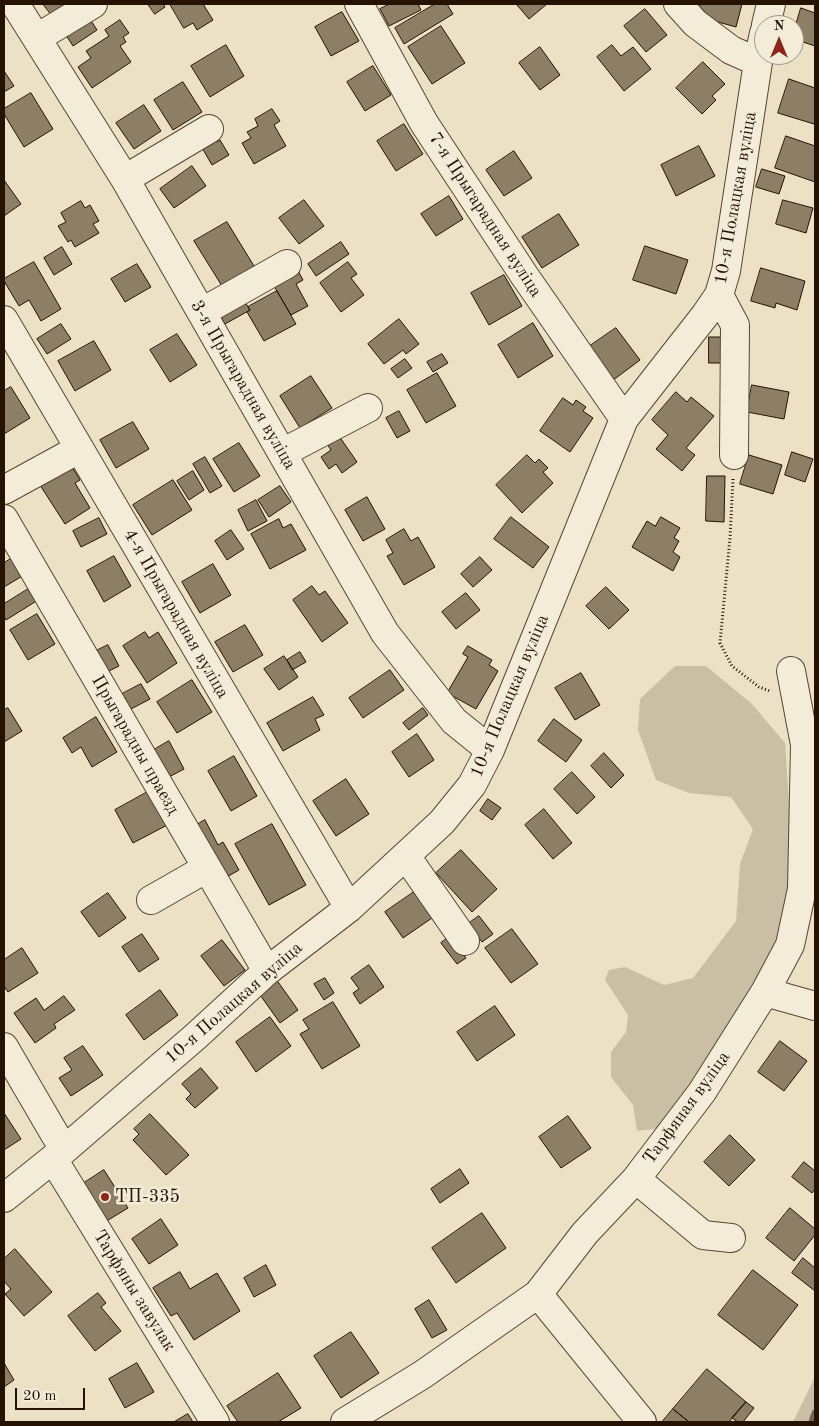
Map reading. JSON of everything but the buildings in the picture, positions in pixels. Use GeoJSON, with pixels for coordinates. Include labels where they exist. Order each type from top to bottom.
{"type":"FeatureCollection","features":[{"type":"Feature","properties":{"kind":"street","name":"3-я Прыгарадная вуліца"},"geometry":{"type":"LineString","coordinates":[[15,4],[125,179],[386,633],[454,721],[490,750]]}},
{"type":"Feature","properties":{"kind":"street"},"geometry":{"type":"LineString","coordinates":[[37,38],[93,4]]}},
{"type":"Feature","properties":{"kind":"street","name":"7-я Прыгарадная вуліца"},"geometry":{"type":"LineString","coordinates":[[359,4],[424,123],[524,275],[624,419]]}},
{"type":"Feature","properties":{"kind":"street"},"geometry":{"type":"LineString","coordinates":[[678,4],[695,23],[731,50],[754,60]]}},
{"type":"Feature","properties":{"kind":"street","name":"10-я Полацкая вуліца"},"geometry":{"type":"LineString","coordinates":[[4,1198],[195,1037],[267,971],[350,908],[442,822],[472,785],[490,750],[624,419],[719,295],[726,271],[758,65]]}},
{"type":"Feature","properties":{"kind":"street"},"geometry":{"type":"LineString","coordinates":[[125,179],[209,129]]}},
{"type":"Feature","properties":{"kind":"street"},"geometry":{"type":"LineString","coordinates":[[202,312],[287,264]]}},
{"type":"Feature","properties":{"kind":"street"},"geometry":{"type":"LineString","coordinates":[[719,295],[735,324],[734,455]]}},
{"type":"Feature","properties":{"kind":"street","name":"4-я Прыгарадная вуліца"},"geometry":{"type":"LineString","coordinates":[[4,320],[350,908]]}},
{"type":"Feature","properties":{"kind":"street"},"geometry":{"type":"LineString","coordinates":[[282,453],[368,408]]}},
{"type":"Feature","properties":{"kind":"street"},"geometry":{"type":"LineString","coordinates":[[4,490],[79,449]]}},
{"type":"Feature","properties":{"kind":"street","name":"Прыгарадны праезд"},"geometry":{"type":"LineString","coordinates":[[4,519],[267,971]]}},
{"type":"Feature","properties":{"kind":"street","name":"Тарфяная вуліца"},"geometry":{"type":"LineString","coordinates":[[345,1422],[422,1375],[538,1294],[585,1234],[636,1179],[702,1092],[765,992],[790,945],[802,889],[804,745],[791,671]]}},
{"type":"Feature","properties":{"kind":"street"},"geometry":{"type":"LineString","coordinates":[[406,856],[465,942]]}},
{"type":"Feature","properties":{"kind":"street"},"geometry":{"type":"LineString","coordinates":[[151,900],[207,868]]}},
{"type":"Feature","properties":{"kind":"street"},"geometry":{"type":"LineString","coordinates":[[765,992],[815,1006]]}},
{"type":"Feature","properties":{"kind":"street","name":"Тарфяны завулак"},"geometry":{"type":"LineString","coordinates":[[4,1047],[58,1154],[215,1422]]}},
{"type":"Feature","properties":{"kind":"street"},"geometry":{"type":"LineString","coordinates":[[636,1179],[703,1235],[731,1238]]}},
{"type":"Feature","properties":{"kind":"street"},"geometry":{"type":"LineString","coordinates":[[538,1294],[642,1422]]}},
{"type":"Feature","properties":{"kind":"path"},"geometry":{"type":"LineString","coordinates":[[734,455],[730,538],[720,643],[732,666],[759,687],[796,701]]}},
{"type":"Feature","properties":{"kind":"shaded area"},"geometry":{"type":"Polygon","coordinates":[[[675,666],[706,666],[752,704],[785,743],[791,833],[791,889],[777,953],[661,1128],[637,1131],[633,1105],[611,1077],[611,1052],[626,1032],[628,1015],[605,980],[609,970],[625,967],[664,985],[693,978],[736,921],[740,864],[753,829],[731,797],[689,793],[656,780],[638,730],[640,699],[675,666]]]}},
{"type":"Feature","properties":{"kind":"shaded area"},"geometry":{"type":"Polygon","coordinates":[[[815,1377],[815,1422],[793,1422],[814,1379],[815,1377]]]}},
{"type":"Feature","properties":{"kind":"waterway"},"geometry":{"type":"LineString","coordinates":[[812,1422],[815,1413]]}},
{"type":"Feature","properties":{"kind":"place","name":"ТП-335"},"geometry":{"type":"Point","coordinates":[105,1197]}}]}
